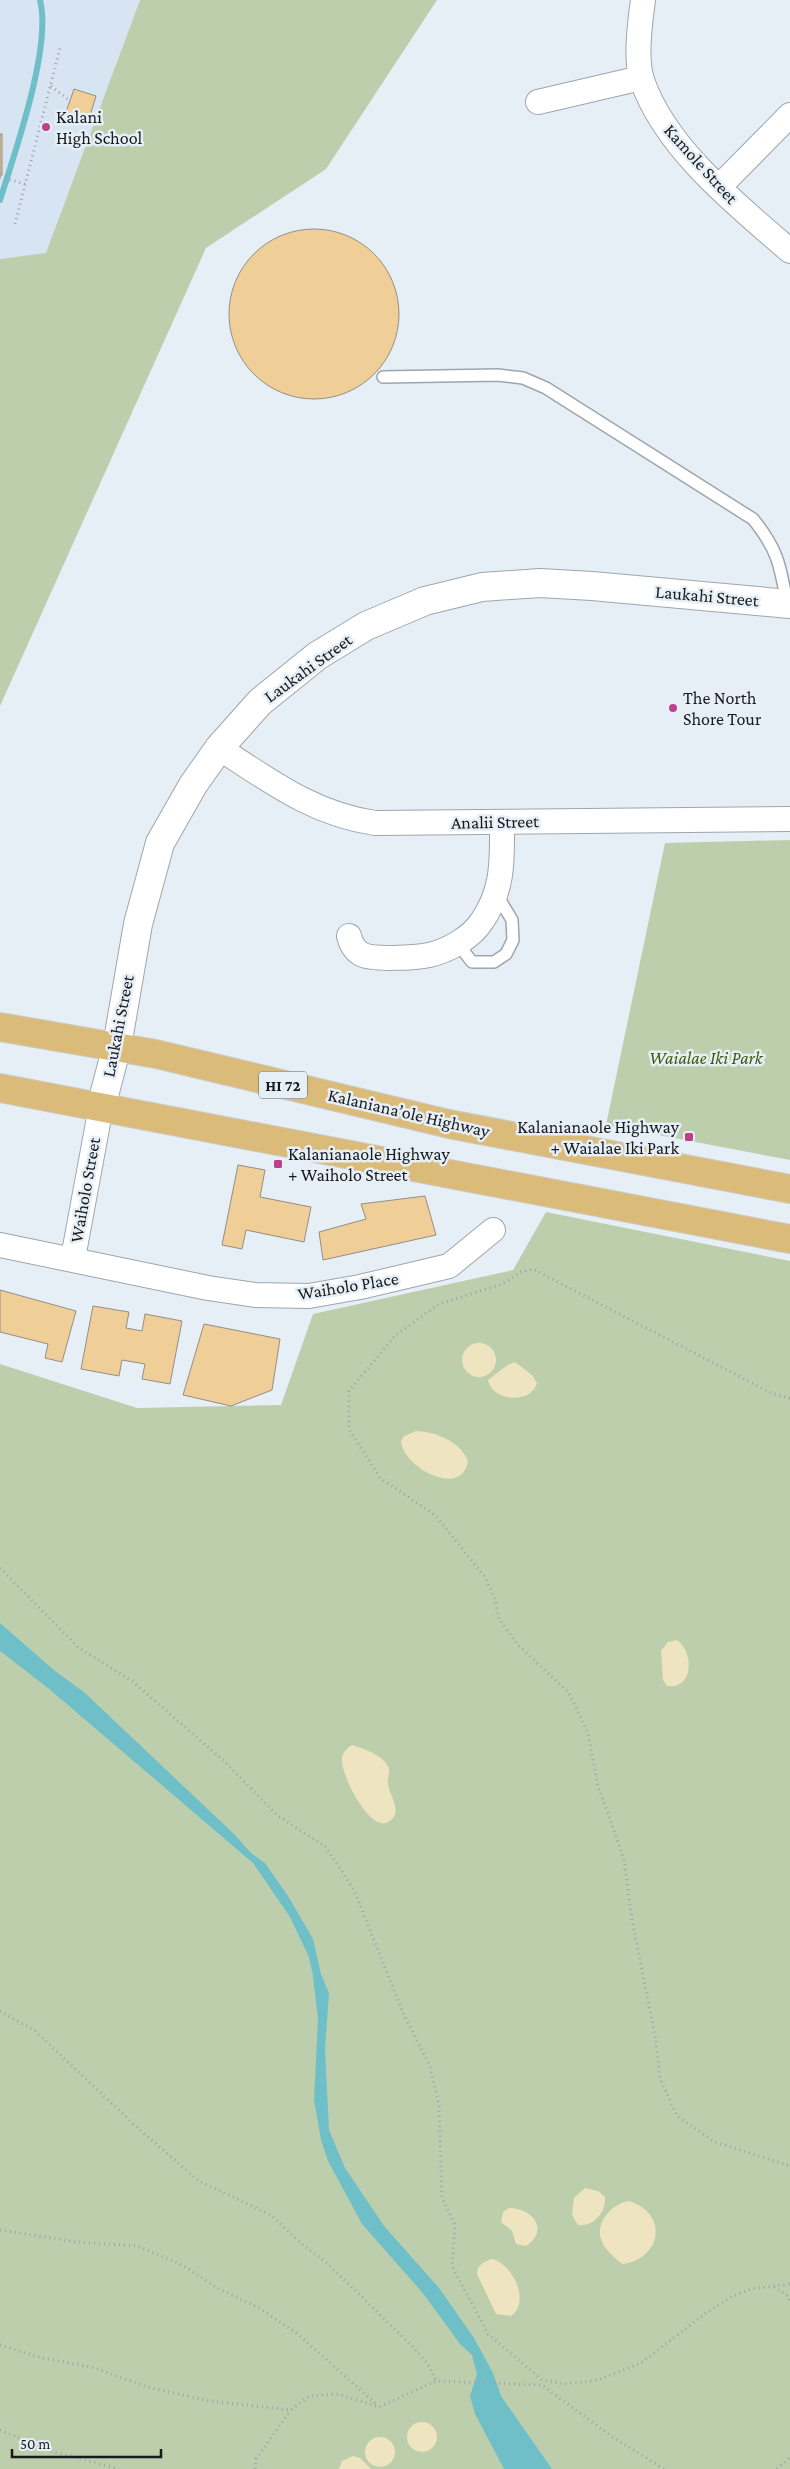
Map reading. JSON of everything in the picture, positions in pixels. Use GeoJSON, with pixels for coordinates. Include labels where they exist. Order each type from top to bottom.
{"type":"FeatureCollection","features":[{"type":"Feature","properties":{"kind":"highway","name":"Kalaniana’ole Highway"},"geometry":{"type":"LineString","coordinates":[[0,1026],[116,1046],[449,1124],[790,1190]]}},
{"type":"Feature","properties":{"kind":"highway"},"geometry":{"type":"LineString","coordinates":[[0,1088],[790,1239]]}},
{"type":"Feature","properties":{"kind":"street","name":"Kamole Street"},"geometry":{"type":"LineString","coordinates":[[643,0],[640,53],[641,78],[656,112],[719,187],[790,251]]}},
{"type":"Feature","properties":{"kind":"street"},"geometry":{"type":"LineString","coordinates":[[538,102],[641,78]]}},
{"type":"Feature","properties":{"kind":"street"},"geometry":{"type":"LineString","coordinates":[[719,187],[790,115]]}},
{"type":"Feature","properties":{"kind":"street","name":"Laukahi Street"},"geometry":{"type":"LineString","coordinates":[[101,1107],[116,1046],[138,924],[160,844],[193,785],[219,748],[260,702],[317,656],[366,626],[425,601],[482,586],[540,583],[789,603]]}},
{"type":"Feature","properties":{"kind":"street","name":"Analii Street"},"geometry":{"type":"LineString","coordinates":[[219,748],[300,800],[336,815],[356,820],[389,823],[790,819]]}},
{"type":"Feature","properties":{"kind":"street"},"geometry":{"type":"LineString","coordinates":[[349,936],[355,950],[369,957],[429,955],[458,944],[481,923],[497,896],[502,865],[502,822]]}},
{"type":"Feature","properties":{"kind":"street","name":"Waiholo Street"},"geometry":{"type":"LineString","coordinates":[[0,1244],[73,1258],[101,1107]]}},
{"type":"Feature","properties":{"kind":"street","name":"Waiholo Place"},"geometry":{"type":"LineString","coordinates":[[73,1258],[208,1288],[255,1295],[309,1296],[360,1288],[449,1266],[492,1230]]}},
{"type":"Feature","properties":{"kind":"lane"},"geometry":{"type":"LineString","coordinates":[[383,377],[498,375],[523,378],[546,388],[753,519],[770,540],[780,565],[789,603]]}},
{"type":"Feature","properties":{"kind":"lane"},"geometry":{"type":"LineString","coordinates":[[458,944],[472,962],[494,962],[506,954],[513,940],[512,920],[497,896]]}},
{"type":"Feature","properties":{"kind":"path"},"geometry":{"type":"LineString","coordinates":[[15,224],[60,48]]}},
{"type":"Feature","properties":{"kind":"path"},"geometry":{"type":"LineString","coordinates":[[51,86],[70,101]]}},
{"type":"Feature","properties":{"kind":"path"},"geometry":{"type":"LineString","coordinates":[[0,177],[25,184]]}},
{"type":"Feature","properties":{"kind":"path"},"geometry":{"type":"LineString","coordinates":[[790,1398],[771,1393],[533,1269],[520,1272],[506,1282],[493,1287],[438,1304],[396,1335],[349,1391],[349,1429],[380,1478],[435,1515],[485,1577],[495,1599],[499,1619],[518,1645],[569,1693],[588,1733],[598,1786],[624,1859],[632,1920],[656,2041],[660,2078],[677,2116],[714,2142],[790,2166]]}},
{"type":"Feature","properties":{"kind":"path"},"geometry":{"type":"LineString","coordinates":[[0,1568],[79,1648],[132,1681],[223,1760],[278,1816],[326,1847],[354,1890],[404,2015],[430,2066],[438,2106],[442,2198],[455,2224],[452,2266],[488,2334],[542,2380],[565,2384],[598,2380],[641,2363],[706,2313],[732,2297],[751,2289],[790,2284]]}},
{"type":"Feature","properties":{"kind":"path"},"geometry":{"type":"LineString","coordinates":[[0,2011],[35,2031],[142,2132],[199,2181],[270,2215],[304,2246],[327,2263],[414,2348],[428,2364],[436,2381]]}},
{"type":"Feature","properties":{"kind":"path"},"geometry":{"type":"LineString","coordinates":[[0,2230],[76,2242],[138,2246],[184,2266],[219,2289],[260,2308],[298,2334],[379,2407]]}},
{"type":"Feature","properties":{"kind":"path"},"geometry":{"type":"LineString","coordinates":[[774,2287],[788,2296],[790,2304]]}},
{"type":"Feature","properties":{"kind":"path"},"geometry":{"type":"LineString","coordinates":[[0,2345],[38,2357],[95,2368],[147,2387],[210,2401],[291,2410]]}},
{"type":"Feature","properties":{"kind":"path"},"geometry":{"type":"LineString","coordinates":[[255,2469],[256,2459],[291,2410],[309,2396],[338,2394],[379,2407],[436,2381],[542,2385],[611,2436],[664,2469]]}},
{"type":"Feature","properties":{"kind":"path"},"geometry":{"type":"LineString","coordinates":[[0,2430],[51,2451],[119,2469]]}},
{"type":"Feature","properties":{"kind":"path"},"geometry":{"type":"LineString","coordinates":[[777,2469],[790,2457]]}},
{"type":"Feature","properties":{"kind":"shaded area","name":"Kalani High School"},"geometry":{"type":"Polygon","coordinates":[[[0,0],[140,0],[46,254],[0,259],[0,0]]]}},
{"type":"Feature","properties":{"kind":"green space"},"geometry":{"type":"Polygon","coordinates":[[[140,0],[437,0],[326,169],[206,248],[0,706],[0,259],[46,253],[140,0]]]}},
{"type":"Feature","properties":{"kind":"green space","name":"Waialae Iki Park"},"geometry":{"type":"Polygon","coordinates":[[[790,840],[790,1160],[606,1125],[665,843],[790,840]]]}},
{"type":"Feature","properties":{"kind":"green space"},"geometry":{"type":"Polygon","coordinates":[[[546,1212],[790,1261],[790,2469],[0,2469],[0,1364],[137,1408],[281,1405],[313,1314],[513,1270],[546,1212]]]}},
{"type":"Feature","properties":{"kind":"sand"},"geometry":{"type":"Polygon","coordinates":[[[479,1343],[491,1348],[496,1360],[491,1372],[479,1377],[467,1372],[462,1360],[467,1348],[479,1343]]]}},
{"type":"Feature","properties":{"kind":"sand"},"geometry":{"type":"Polygon","coordinates":[[[515,1362],[532,1375],[537,1383],[527,1395],[511,1398],[496,1392],[488,1380],[509,1364],[515,1362]]]}},
{"type":"Feature","properties":{"kind":"sand"},"geometry":{"type":"Polygon","coordinates":[[[416,1431],[439,1436],[459,1448],[468,1461],[463,1472],[455,1478],[445,1478],[421,1469],[411,1461],[404,1451],[401,1441],[404,1436],[416,1431]]]}},
{"type":"Feature","properties":{"kind":"sand"},"geometry":{"type":"Polygon","coordinates":[[[677,1640],[683,1646],[686,1653],[689,1669],[687,1676],[682,1682],[676,1686],[667,1686],[663,1680],[661,1651],[668,1642],[677,1640]]]}},
{"type":"Feature","properties":{"kind":"sand"},"geometry":{"type":"Polygon","coordinates":[[[352,1745],[377,1755],[388,1766],[388,1784],[396,1809],[393,1818],[388,1822],[381,1823],[373,1819],[365,1811],[351,1789],[346,1778],[342,1760],[345,1751],[352,1745]]]}},
{"type":"Feature","properties":{"kind":"sand"},"geometry":{"type":"Polygon","coordinates":[[[585,2188],[598,2191],[605,2197],[605,2203],[601,2213],[594,2221],[589,2224],[578,2225],[572,2215],[574,2198],[585,2188]]]}},
{"type":"Feature","properties":{"kind":"sand"},"geometry":{"type":"Polygon","coordinates":[[[629,2201],[642,2207],[651,2216],[656,2236],[652,2246],[645,2254],[635,2261],[622,2264],[604,2246],[600,2233],[603,2220],[607,2214],[617,2205],[629,2201]]]}},
{"type":"Feature","properties":{"kind":"sand"},"geometry":{"type":"Polygon","coordinates":[[[509,2208],[524,2212],[535,2221],[537,2233],[526,2246],[516,2244],[512,2231],[501,2222],[503,2212],[509,2208]]]}},
{"type":"Feature","properties":{"kind":"sand"},"geometry":{"type":"Polygon","coordinates":[[[492,2259],[500,2262],[507,2268],[517,2284],[519,2302],[517,2310],[511,2316],[496,2314],[477,2274],[481,2264],[492,2259]]]}},
{"type":"Feature","properties":{"kind":"sand"},"geometry":{"type":"Polygon","coordinates":[[[422,2422],[433,2426],[437,2437],[433,2448],[422,2452],[411,2448],[407,2437],[411,2426],[422,2422]]]}},
{"type":"Feature","properties":{"kind":"sand"},"geometry":{"type":"Polygon","coordinates":[[[380,2437],[390,2442],[395,2452],[390,2462],[380,2467],[370,2462],[365,2452],[370,2442],[380,2437]]]}},
{"type":"Feature","properties":{"kind":"sand"},"geometry":{"type":"Polygon","coordinates":[[[353,2456],[360,2458],[371,2469],[339,2469],[342,2461],[353,2456]]]}},
{"type":"Feature","properties":{"kind":"water"},"geometry":{"type":"Polygon","coordinates":[[[0,1623],[55,1671],[85,1693],[234,1834],[251,1853],[265,1863],[288,1896],[313,1939],[321,1974],[329,1993],[325,2049],[329,2130],[345,2168],[384,2226],[439,2288],[474,2338],[493,2373],[501,2396],[552,2469],[504,2469],[475,2414],[470,2396],[477,2374],[472,2355],[460,2344],[422,2292],[362,2224],[328,2161],[321,2140],[314,2100],[318,2019],[313,1976],[309,1957],[290,1917],[253,1863],[48,1688],[0,1651],[0,1623]]]}},
{"type":"Feature","properties":{"kind":"building"},"geometry":{"type":"Polygon","coordinates":[[[74,89],[96,96],[89,119],[66,112],[74,89]]]}},
{"type":"Feature","properties":{"kind":"building"},"geometry":{"type":"Polygon","coordinates":[[[0,134],[2,134],[2,175],[0,175],[0,134]]]}},
{"type":"Feature","properties":{"kind":"building"},"geometry":{"type":"Polygon","coordinates":[[[314,229],[339,233],[354,239],[374,254],[389,274],[395,289],[399,314],[395,339],[389,354],[374,374],[354,389],[339,395],[314,399],[289,395],[274,389],[254,374],[239,354],[233,339],[229,314],[233,289],[239,274],[254,254],[274,239],[289,233],[314,229]]]}},
{"type":"Feature","properties":{"kind":"building"},"geometry":{"type":"Polygon","coordinates":[[[238,1165],[265,1170],[260,1197],[311,1207],[304,1242],[246,1230],[242,1249],[222,1245],[238,1165]]]}},
{"type":"Feature","properties":{"kind":"building"},"geometry":{"type":"Polygon","coordinates":[[[425,1196],[436,1235],[323,1260],[319,1232],[366,1219],[361,1204],[425,1196]]]}},
{"type":"Feature","properties":{"kind":"building"},"geometry":{"type":"Polygon","coordinates":[[[0,1290],[76,1311],[62,1362],[45,1358],[48,1344],[0,1332],[0,1290]]]}},
{"type":"Feature","properties":{"kind":"building"},"geometry":{"type":"Polygon","coordinates":[[[93,1306],[129,1312],[126,1328],[142,1331],[145,1314],[182,1321],[170,1384],[142,1379],[145,1364],[122,1360],[119,1376],[81,1369],[93,1306]]]}},
{"type":"Feature","properties":{"kind":"building"},"geometry":{"type":"Polygon","coordinates":[[[204,1324],[280,1339],[272,1390],[231,1406],[183,1395],[204,1324]]]}},
{"type":"Feature","properties":{"kind":"waterway"},"geometry":{"type":"LineString","coordinates":[[0,200],[37,71],[41,44],[42,20],[40,0]]}},
{"type":"Feature","properties":{"kind":"place","name":"Kalani High School"},"geometry":{"type":"Point","coordinates":[46,127]}},
{"type":"Feature","properties":{"kind":"place","name":"The North Shore Tour"},"geometry":{"type":"Point","coordinates":[673,708]}},
{"type":"Feature","properties":{"kind":"place","name":"Kalanianaole Highway + Waialae Iki Park"},"geometry":{"type":"Point","coordinates":[689,1137]}},
{"type":"Feature","properties":{"kind":"place","name":"Kalanianaole Highway + Waiholo Street"},"geometry":{"type":"Point","coordinates":[278,1164]}}]}
